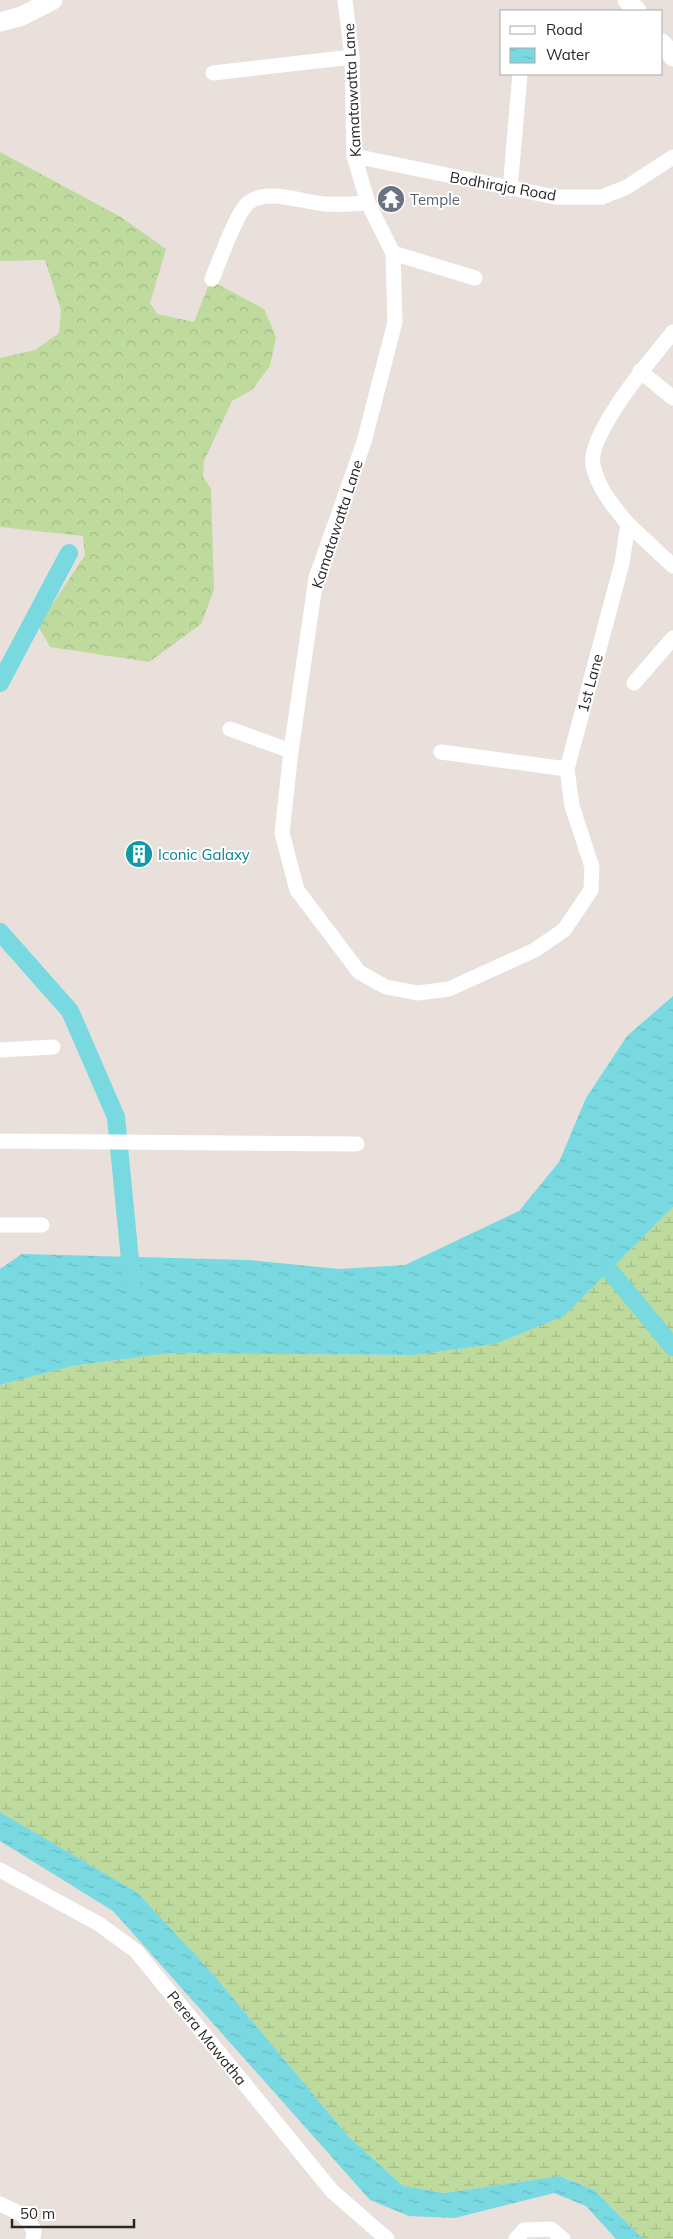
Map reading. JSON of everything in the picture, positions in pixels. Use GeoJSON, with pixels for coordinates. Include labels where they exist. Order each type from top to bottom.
{"type":"FeatureCollection","features":[{"type":"Feature","properties":{"kind":"street"},"geometry":{"type":"LineString","coordinates":[[0,22],[22,16],[53,0]]}},
{"type":"Feature","properties":{"kind":"street","name":"Kamatawatta Lane"},"geometry":{"type":"LineString","coordinates":[[345,0],[352,57],[354,156],[368,203],[393,253],[395,322],[364,442],[316,578],[290,751],[282,833],[297,890],[359,972],[386,987],[418,993],[449,989]]}},
{"type":"Feature","properties":{"kind":"street"},"geometry":{"type":"LineString","coordinates":[[627,0],[637,10]]}},
{"type":"Feature","properties":{"kind":"street"},"geometry":{"type":"LineString","coordinates":[[663,44],[673,58]]}},
{"type":"Feature","properties":{"kind":"street"},"geometry":{"type":"LineString","coordinates":[[213,73],[352,57]]}},
{"type":"Feature","properties":{"kind":"street"},"geometry":{"type":"LineString","coordinates":[[510,189],[520,75]]}},
{"type":"Feature","properties":{"kind":"street","name":"Bodhiraja Road"},"geometry":{"type":"LineString","coordinates":[[354,156],[555,197],[602,197],[628,187],[673,157]]}},
{"type":"Feature","properties":{"kind":"street"},"geometry":{"type":"LineString","coordinates":[[212,279],[247,204],[260,197],[274,196],[326,204],[368,203]]}},
{"type":"Feature","properties":{"kind":"street"},"geometry":{"type":"LineString","coordinates":[[393,253],[475,278]]}},
{"type":"Feature","properties":{"kind":"street"},"geometry":{"type":"LineString","coordinates":[[673,332],[640,371],[598,436],[592,464],[604,494],[628,524],[673,566]]}},
{"type":"Feature","properties":{"kind":"street"},"geometry":{"type":"LineString","coordinates":[[640,371],[673,398]]}},
{"type":"Feature","properties":{"kind":"street","name":"1st Lane"},"geometry":{"type":"LineString","coordinates":[[449,989],[534,950],[564,930],[591,890],[592,867],[572,806],[567,769],[622,563],[628,524]]}},
{"type":"Feature","properties":{"kind":"street"},"geometry":{"type":"LineString","coordinates":[[634,683],[673,638]]}},
{"type":"Feature","properties":{"kind":"street"},"geometry":{"type":"LineString","coordinates":[[230,729],[290,751]]}},
{"type":"Feature","properties":{"kind":"street"},"geometry":{"type":"LineString","coordinates":[[441,752],[567,769]]}},
{"type":"Feature","properties":{"kind":"street"},"geometry":{"type":"LineString","coordinates":[[0,1050],[53,1047]]}},
{"type":"Feature","properties":{"kind":"street"},"geometry":{"type":"LineString","coordinates":[[0,1142],[108,1141],[357,1144]]}},
{"type":"Feature","properties":{"kind":"street"},"geometry":{"type":"LineString","coordinates":[[0,1225],[42,1225]]}},
{"type":"Feature","properties":{"kind":"street","name":"Perera Mawatha"},"geometry":{"type":"LineString","coordinates":[[0,1870],[99,1924],[136,1951],[332,2191],[387,2239]]}},
{"type":"Feature","properties":{"kind":"street"},"geometry":{"type":"LineString","coordinates":[[0,2204],[24,2215],[34,2230],[33,2239]]}},
{"type":"Feature","properties":{"kind":"street"},"geometry":{"type":"LineString","coordinates":[[516,2239],[524,2230],[551,2230],[563,2239]]}},
{"type":"Feature","properties":{"kind":"green space"},"geometry":{"type":"Polygon","coordinates":[[[0,152],[121,217],[166,249],[150,303],[157,314],[194,322],[208,287],[217,284],[264,309],[276,337],[270,366],[252,390],[232,401],[204,461],[203,477],[211,489],[214,590],[201,624],[149,662],[50,647],[38,626],[85,555],[83,536],[0,527],[0,358],[35,350],[59,333],[61,310],[45,260],[0,261],[0,152]]]}},
{"type":"Feature","properties":{"kind":"green space"},"geometry":{"type":"Polygon","coordinates":[[[673,1207],[673,2239],[643,2239],[594,2190],[561,2176],[445,2193],[403,2186],[348,2136],[212,1973],[138,1893],[0,1812],[0,1385],[72,1366],[171,1353],[414,1355],[495,1344],[564,1316],[673,1207]]]}},
{"type":"Feature","properties":{"kind":"water"},"geometry":{"type":"Polygon","coordinates":[[[673,996],[673,1207],[564,1316],[495,1344],[414,1355],[171,1353],[72,1366],[0,1385],[0,1269],[22,1254],[248,1260],[339,1269],[405,1265],[519,1211],[559,1162],[586,1098],[627,1036],[673,996]]]}},
{"type":"Feature","properties":{"kind":"water"},"geometry":{"type":"Polygon","coordinates":[[[0,1812],[138,1893],[212,1973],[348,2136],[403,2186],[445,2193],[560,2176],[594,2190],[643,2239],[616,2239],[586,2206],[554,2193],[455,2218],[409,2216],[370,2200],[113,1911],[0,1841],[0,1812]]]}},
{"type":"Feature","properties":{"kind":"waterway"},"geometry":{"type":"LineString","coordinates":[[0,683],[69,553]]}},
{"type":"Feature","properties":{"kind":"waterway"},"geometry":{"type":"LineString","coordinates":[[0,932],[70,1011],[116,1117],[132,1280]]}},
{"type":"Feature","properties":{"kind":"waterway"},"geometry":{"type":"LineString","coordinates":[[610,1271],[673,1347]]}},
{"type":"Feature","properties":{"kind":"place","name":"Temple"},"geometry":{"type":"Point","coordinates":[391,199]}},
{"type":"Feature","properties":{"kind":"place","name":"Iconic Galaxy"},"geometry":{"type":"Point","coordinates":[139,854]}}]}
